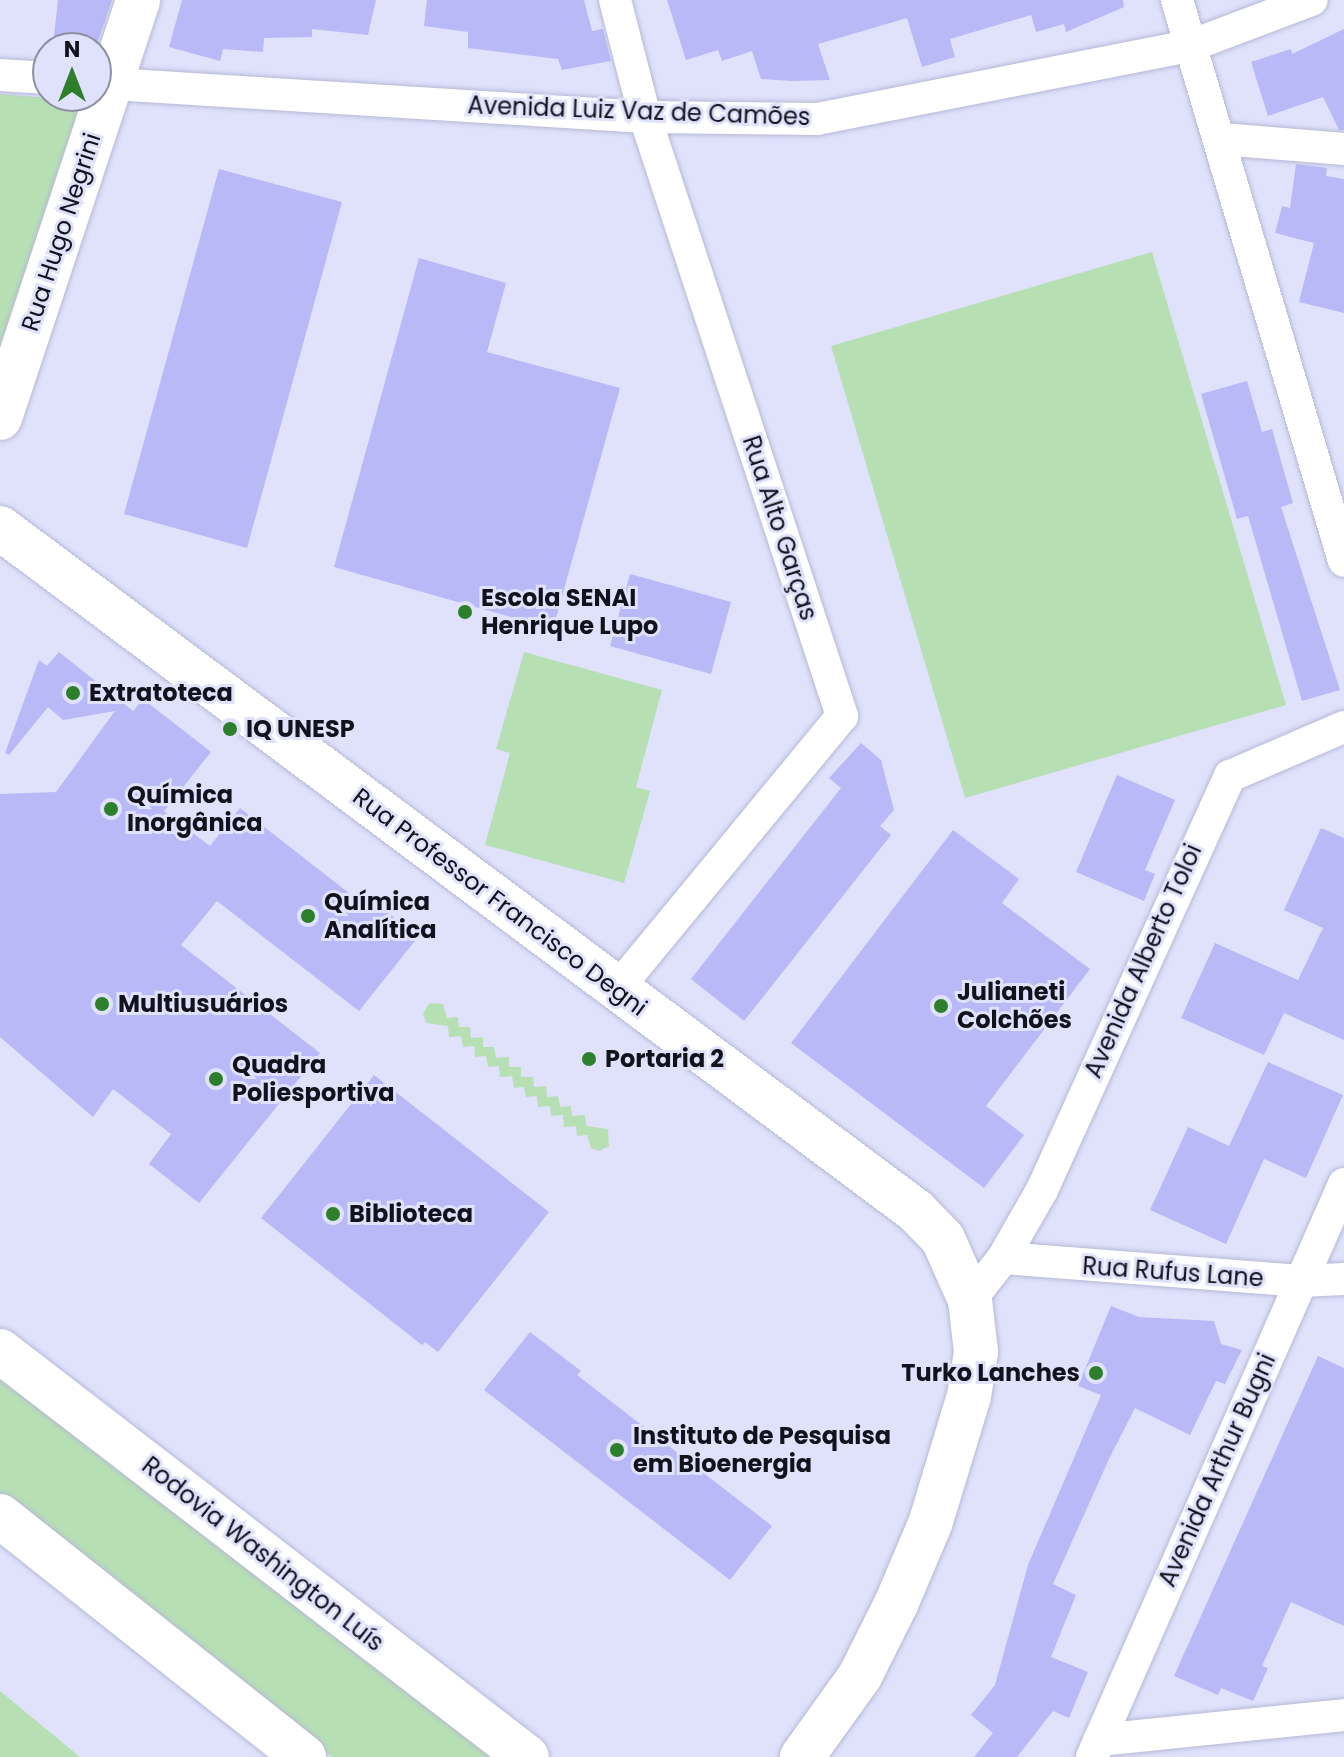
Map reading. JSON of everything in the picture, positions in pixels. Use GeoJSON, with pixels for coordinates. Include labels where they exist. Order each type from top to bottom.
{"type":"FeatureCollection","features":[{"type":"Feature","properties":{"kind":"main road","name":"Rua Hugo Negrini"},"geometry":{"type":"LineString","coordinates":[[112,62],[138,0]]}},
{"type":"Feature","properties":{"kind":"main road","name":"Rua Hugo Negrini"},"geometry":{"type":"LineString","coordinates":[[0,418],[94,112]]}},
{"type":"Feature","properties":{"kind":"main road","name":"Rua Professor Francisco Degni"},"geometry":{"type":"LineString","coordinates":[[0,528],[916,1211],[943,1239],[970,1300]]}},
{"type":"Feature","properties":{"kind":"main road"},"geometry":{"type":"LineString","coordinates":[[802,1757],[860,1676],[930,1524],[969,1396],[976,1352],[970,1300]]}},
{"type":"Feature","properties":{"kind":"main road","name":"Rodovia Washington Luís"},"geometry":{"type":"LineString","coordinates":[[0,1351],[527,1757]]}},
{"type":"Feature","properties":{"kind":"main road"},"geometry":{"type":"LineString","coordinates":[[0,1516],[304,1757]]}},
{"type":"Feature","properties":{"kind":"street","name":"Rua Alto Garças"},"geometry":{"type":"LineString","coordinates":[[615,0],[645,117],[842,716],[616,990]]}},
{"type":"Feature","properties":{"kind":"street"},"geometry":{"type":"LineString","coordinates":[[1177,0],[1338,508],[1344,561]]}},
{"type":"Feature","properties":{"kind":"street","name":"Avenida Luiz Vaz de Camões"},"geometry":{"type":"LineString","coordinates":[[112,84],[645,117],[817,119],[1190,46],[1312,0]]}},
{"type":"Feature","properties":{"kind":"street"},"geometry":{"type":"LineString","coordinates":[[0,75],[32,77]]}},
{"type":"Feature","properties":{"kind":"street"},"geometry":{"type":"LineString","coordinates":[[1222,139],[1344,149]]}},
{"type":"Feature","properties":{"kind":"street","name":"Avenida Alberto Toloi"},"geometry":{"type":"LineString","coordinates":[[970,1300],[1003,1258],[1042,1190],[1230,776],[1344,727]]}},
{"type":"Feature","properties":{"kind":"street","name":"Avenida Arthur Bugni"},"geometry":{"type":"LineString","coordinates":[[1095,1749],[1344,1184]]}},
{"type":"Feature","properties":{"kind":"street","name":"Rua Rufus Lane"},"geometry":{"type":"LineString","coordinates":[[1003,1258],[1300,1281],[1344,1279]]}},
{"type":"Feature","properties":{"kind":"street"},"geometry":{"type":"LineString","coordinates":[[1095,1749],[1344,1715]]}},
{"type":"Feature","properties":{"kind":"green space"},"geometry":{"type":"Polygon","coordinates":[[[0,94],[32,97],[32,112],[76,112],[74,132],[0,376],[0,94]]]}},
{"type":"Feature","properties":{"kind":"green space"},"geometry":{"type":"Polygon","coordinates":[[[1152,252],[1286,705],[965,798],[831,346],[1152,252]]]}},
{"type":"Feature","properties":{"kind":"green space"},"geometry":{"type":"Polygon","coordinates":[[[524,652],[662,690],[636,787],[650,791],[624,883],[485,845],[510,753],[496,749],[524,652]]]}},
{"type":"Feature","properties":{"kind":"green space"},"geometry":{"type":"Polygon","coordinates":[[[430,1003],[443,1004],[447,1018],[458,1017],[459,1027],[470,1027],[471,1038],[483,1037],[483,1047],[494,1047],[496,1058],[509,1057],[509,1067],[521,1067],[521,1077],[533,1077],[534,1087],[546,1086],[547,1097],[558,1096],[560,1107],[571,1106],[572,1116],[585,1115],[586,1126],[608,1129],[609,1146],[599,1151],[591,1148],[587,1135],[577,1136],[576,1126],[564,1127],[563,1115],[551,1116],[550,1106],[538,1107],[537,1096],[526,1097],[524,1087],[514,1088],[512,1076],[500,1077],[499,1066],[488,1067],[486,1056],[475,1057],[474,1046],[463,1047],[461,1036],[449,1037],[448,1026],[426,1023],[423,1013],[430,1003]]]}},
{"type":"Feature","properties":{"kind":"green space"},"geometry":{"type":"Polygon","coordinates":[[[0,1372],[499,1757],[332,1757],[0,1493],[0,1372]]]}},
{"type":"Feature","properties":{"kind":"green space"},"geometry":{"type":"Polygon","coordinates":[[[0,1691],[80,1757],[0,1757],[0,1691]]]}},
{"type":"Feature","properties":{"kind":"building"},"geometry":{"type":"Polygon","coordinates":[[[58,0],[112,0],[101,32],[54,32],[58,0]]]}},
{"type":"Feature","properties":{"kind":"building"},"geometry":{"type":"Polygon","coordinates":[[[182,0],[376,0],[368,35],[312,29],[312,37],[264,38],[263,52],[223,49],[220,61],[169,47],[182,0]]]}},
{"type":"Feature","properties":{"kind":"building"},"geometry":{"type":"Polygon","coordinates":[[[427,0],[584,0],[592,31],[603,29],[611,61],[562,70],[558,59],[468,48],[468,32],[424,26],[427,0]]]}},
{"type":"Feature","properties":{"kind":"building"},"geometry":{"type":"Polygon","coordinates":[[[667,0],[1123,0],[1124,7],[1066,32],[1064,24],[1036,32],[1031,15],[950,39],[955,57],[922,67],[907,18],[818,44],[830,80],[792,81],[761,79],[752,51],[722,61],[718,50],[686,60],[667,0]]]}},
{"type":"Feature","properties":{"kind":"building"},"geometry":{"type":"Polygon","coordinates":[[[1344,29],[1344,130],[1339,130],[1323,97],[1268,116],[1251,62],[1291,49],[1292,54],[1344,29]]]}},
{"type":"Feature","properties":{"kind":"building"},"geometry":{"type":"Polygon","coordinates":[[[1296,164],[1327,168],[1326,176],[1344,179],[1344,313],[1299,302],[1314,243],[1275,233],[1282,206],[1290,208],[1296,164]]]}},
{"type":"Feature","properties":{"kind":"building"},"geometry":{"type":"Polygon","coordinates":[[[219,169],[342,202],[247,548],[124,514],[219,169]]]}},
{"type":"Feature","properties":{"kind":"building"},"geometry":{"type":"Polygon","coordinates":[[[419,258],[506,283],[487,352],[620,388],[553,629],[334,567],[419,258]]]}},
{"type":"Feature","properties":{"kind":"building"},"geometry":{"type":"Polygon","coordinates":[[[1247,381],[1262,432],[1272,429],[1293,503],[1281,507],[1340,690],[1302,701],[1248,516],[1237,519],[1201,394],[1247,381]]]}},
{"type":"Feature","properties":{"kind":"building"},"geometry":{"type":"Polygon","coordinates":[[[630,574],[731,602],[711,674],[610,646],[630,574]]]}},
{"type":"Feature","properties":{"kind":"building"},"geometry":{"type":"Polygon","coordinates":[[[59,652],[133,711],[143,699],[211,752],[164,811],[210,846],[240,808],[354,897],[360,890],[418,937],[359,1011],[217,901],[181,945],[320,1053],[199,1203],[149,1164],[171,1134],[113,1089],[93,1117],[0,1037],[0,794],[56,792],[115,711],[63,720],[48,707],[9,755],[5,753],[39,660],[47,666],[59,652]]]}},
{"type":"Feature","properties":{"kind":"building"},"geometry":{"type":"Polygon","coordinates":[[[861,743],[881,760],[894,810],[880,826],[891,835],[744,1021],[691,979],[841,788],[829,778],[861,743]]]}},
{"type":"Feature","properties":{"kind":"building"},"geometry":{"type":"Polygon","coordinates":[[[1117,775],[1175,800],[1145,870],[1155,874],[1144,901],[1076,872],[1117,775]]]}},
{"type":"Feature","properties":{"kind":"building"},"geometry":{"type":"Polygon","coordinates":[[[1321,828],[1344,838],[1344,1040],[1284,1013],[1264,1055],[1181,1018],[1215,943],[1298,980],[1323,928],[1284,910],[1321,828]]]}},
{"type":"Feature","properties":{"kind":"building","name":"Julianeti Colchões"},"geometry":{"type":"Polygon","coordinates":[[[953,830],[1019,879],[1002,903],[1090,969],[986,1106],[1024,1135],[984,1188],[791,1043],[953,830]]]}},
{"type":"Feature","properties":{"kind":"building"},"geometry":{"type":"Polygon","coordinates":[[[1268,1062],[1343,1095],[1306,1178],[1264,1159],[1226,1244],[1150,1210],[1188,1127],[1229,1146],[1268,1062]]]}},
{"type":"Feature","properties":{"kind":"building","name":"Biblioteca"},"geometry":{"type":"Polygon","coordinates":[[[374,1075],[549,1212],[438,1352],[425,1342],[422,1345],[261,1218],[374,1075]]]}},
{"type":"Feature","properties":{"kind":"building"},"geometry":{"type":"Polygon","coordinates":[[[1111,1306],[1139,1317],[1214,1321],[1221,1344],[1242,1350],[1225,1384],[1216,1381],[1190,1435],[1135,1408],[1109,1459],[1053,1584],[1076,1595],[1051,1657],[1088,1672],[1069,1718],[1053,1711],[1017,1757],[974,1757],[993,1733],[971,1715],[995,1685],[1028,1565],[1101,1395],[1078,1386],[1111,1306]]]}},
{"type":"Feature","properties":{"kind":"building"},"geometry":{"type":"Polygon","coordinates":[[[530,1332],[581,1371],[577,1375],[772,1526],[730,1580],[484,1390],[530,1332]]]}},
{"type":"Feature","properties":{"kind":"building"},"geometry":{"type":"Polygon","coordinates":[[[1318,1356],[1344,1368],[1344,1626],[1291,1602],[1262,1666],[1268,1668],[1253,1701],[1221,1688],[1218,1695],[1174,1676],[1318,1356]]]}},
{"type":"Feature","properties":{"kind":"place","name":"Escola SENAI Henrique Lupo"},"geometry":{"type":"Point","coordinates":[465,612]}},
{"type":"Feature","properties":{"kind":"place","name":"Extratoteca"},"geometry":{"type":"Point","coordinates":[73,693]}},
{"type":"Feature","properties":{"kind":"place","name":"IQ UNESP"},"geometry":{"type":"Point","coordinates":[230,729]}},
{"type":"Feature","properties":{"kind":"place","name":"Química Inorgânica"},"geometry":{"type":"Point","coordinates":[111,809]}},
{"type":"Feature","properties":{"kind":"place","name":"Química Analítica"},"geometry":{"type":"Point","coordinates":[308,916]}},
{"type":"Feature","properties":{"kind":"place","name":"Multiusuários"},"geometry":{"type":"Point","coordinates":[102,1004]}},
{"type":"Feature","properties":{"kind":"place","name":"Julianeti Colchões"},"geometry":{"type":"Point","coordinates":[941,1006]}},
{"type":"Feature","properties":{"kind":"place","name":"Portaria 2"},"geometry":{"type":"Point","coordinates":[589,1059]}},
{"type":"Feature","properties":{"kind":"place","name":"Quadra Poliesportiva"},"geometry":{"type":"Point","coordinates":[216,1079]}},
{"type":"Feature","properties":{"kind":"place","name":"Biblioteca"},"geometry":{"type":"Point","coordinates":[333,1214]}},
{"type":"Feature","properties":{"kind":"place","name":"Turko Lanches"},"geometry":{"type":"Point","coordinates":[1096,1373]}},
{"type":"Feature","properties":{"kind":"place","name":"Instituto de Pesquisa em Bioenergia"},"geometry":{"type":"Point","coordinates":[617,1450]}}]}
